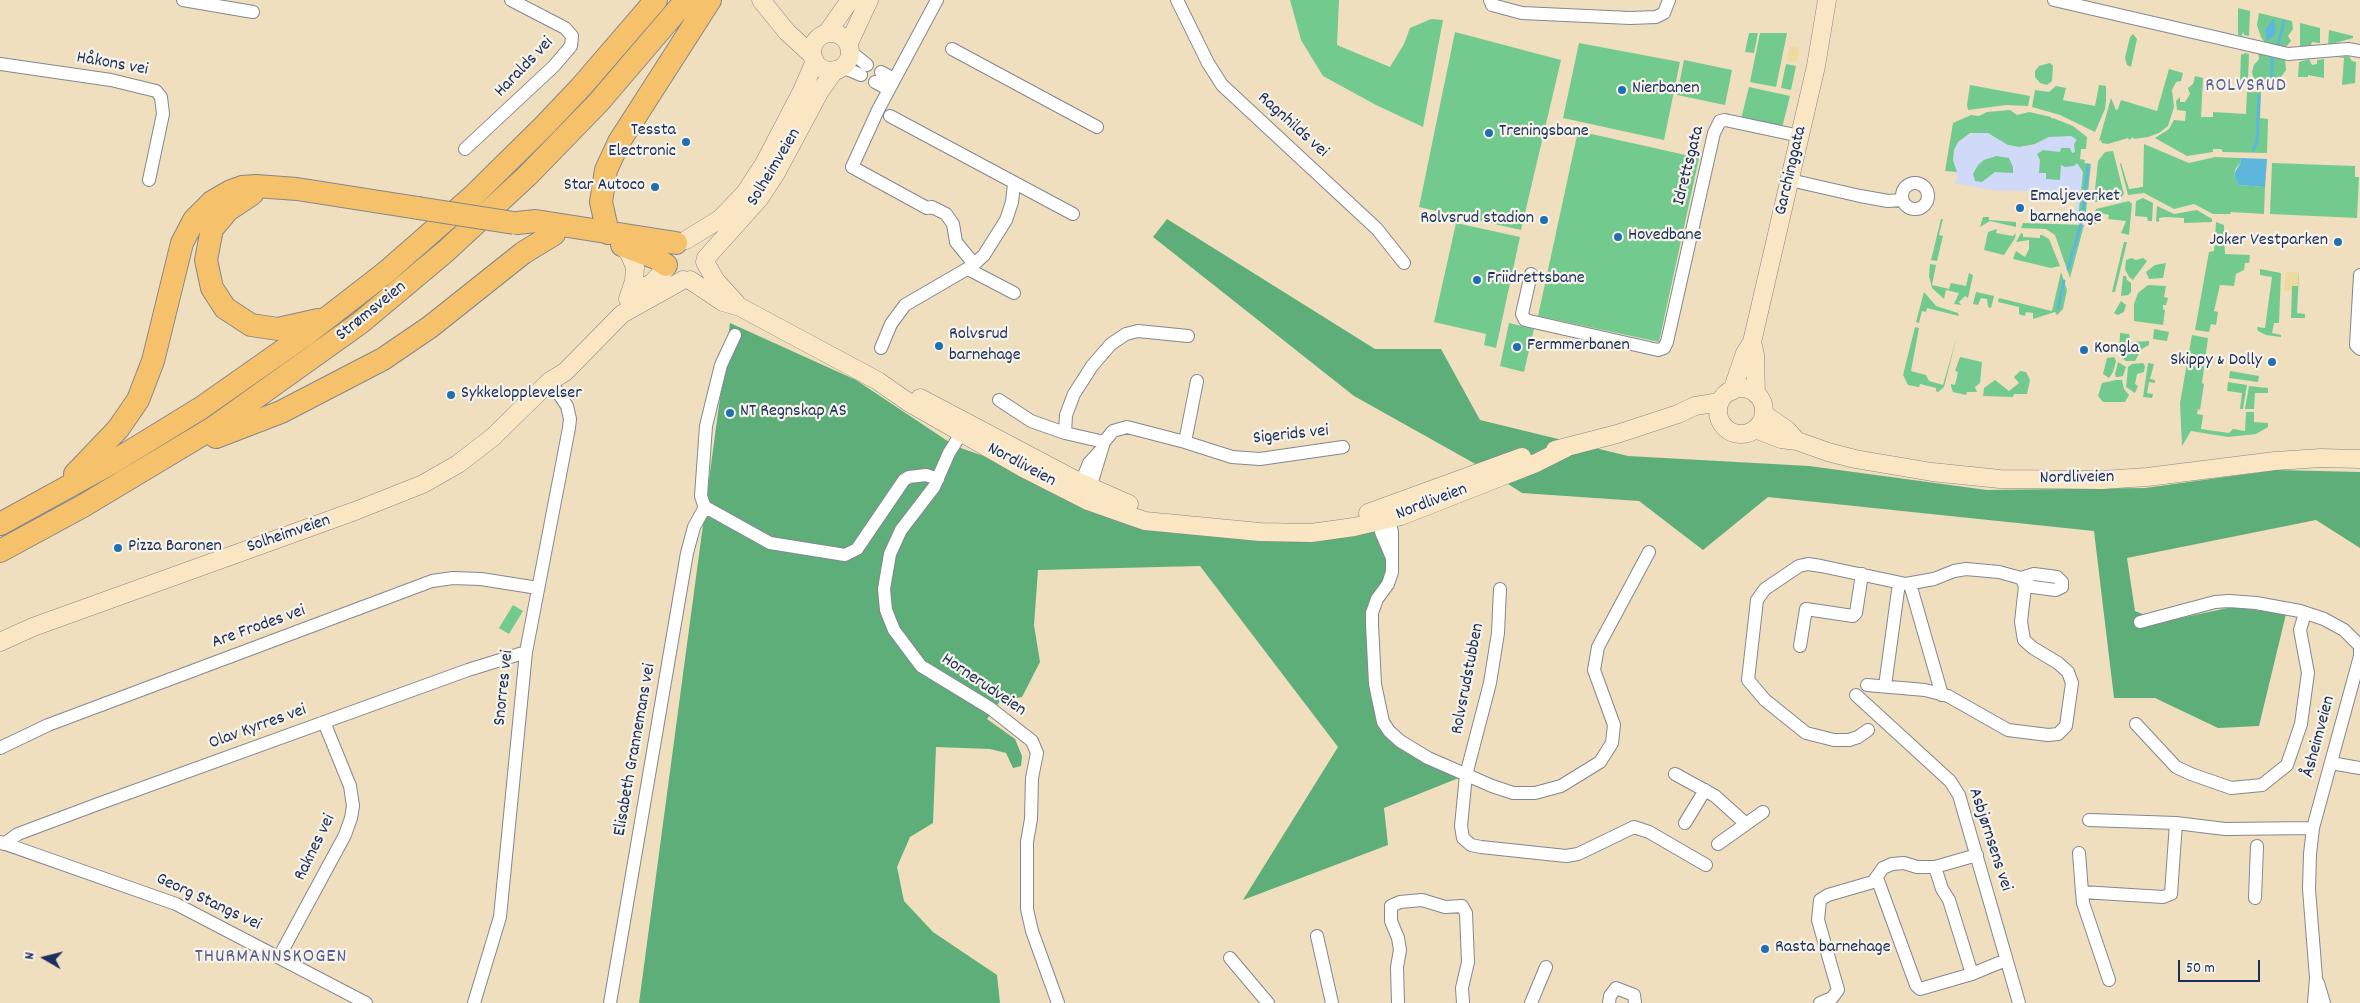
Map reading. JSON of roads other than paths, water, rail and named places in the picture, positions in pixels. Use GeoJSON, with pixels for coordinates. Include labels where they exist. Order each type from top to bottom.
{"type":"FeatureCollection","features":[{"type":"Feature","properties":{"kind":"highway","name":"Strømsveien"},"geometry":{"type":"LineString","coordinates":[[0,524],[202,408],[330,316],[385,273],[473,196],[581,87],[656,0]]}},
{"type":"Feature","properties":{"kind":"highway","name":"Strømsveien"},"geometry":{"type":"LineString","coordinates":[[0,551],[83,506],[171,454],[257,398],[360,323],[446,251],[565,138],[686,0]]}},
{"type":"Feature","properties":{"kind":"highway"},"geometry":{"type":"LineString","coordinates":[[615,239],[601,202],[606,170],[619,142],[710,0]]}},
{"type":"Feature","properties":{"kind":"highway"},"geometry":{"type":"LineString","coordinates":[[50,497],[118,429],[138,400],[153,360],[182,243],[194,220],[212,202],[231,191],[242,187],[303,189],[515,223],[534,230],[554,234],[681,242]]}},
{"type":"Feature","properties":{"kind":"highway"},"geometry":{"type":"LineString","coordinates":[[269,187],[237,202],[212,229],[206,260],[212,288],[224,308],[242,322],[260,328],[288,328],[330,316]]}},
{"type":"Feature","properties":{"kind":"highway"},"geometry":{"type":"LineString","coordinates":[[515,223],[536,221],[615,239],[656,258],[677,273]]}},
{"type":"Feature","properties":{"kind":"highway"},"geometry":{"type":"LineString","coordinates":[[171,454],[281,412],[383,359],[430,327],[523,253],[554,234]]}},
{"type":"Feature","properties":{"kind":"main road"},"geometry":{"type":"LineString","coordinates":[[761,0],[821,68],[839,69],[848,60],[849,48],[869,0]]}},
{"type":"Feature","properties":{"kind":"main road"},"geometry":{"type":"LineString","coordinates":[[814,58],[816,40],[826,34],[850,0]]}},
{"type":"Feature","properties":{"kind":"main road","name":"Garchinggata"},"geometry":{"type":"LineString","coordinates":[[1724,404],[1745,353],[1752,342],[1816,66],[1827,0]]}},
{"type":"Feature","properties":{"kind":"main road"},"geometry":{"type":"LineString","coordinates":[[778,21],[826,34],[842,36],[849,48]]}},
{"type":"Feature","properties":{"kind":"main road","name":"Solheimveien"},"geometry":{"type":"LineString","coordinates":[[681,242],[720,219],[745,193],[764,164],[802,93],[814,58]]}},
{"type":"Feature","properties":{"kind":"main road","name":"Solheimveien"},"geometry":{"type":"LineString","coordinates":[[706,260],[759,199],[776,174],[820,91],[839,69]]}},
{"type":"Feature","properties":{"kind":"main road"},"geometry":{"type":"LineString","coordinates":[[615,239],[628,253],[635,266],[634,281],[628,299]]}},
{"type":"Feature","properties":{"kind":"main road"},"geometry":{"type":"LineString","coordinates":[[681,242],[668,252],[677,273],[699,275],[706,260]]}},
{"type":"Feature","properties":{"kind":"main road","name":"Nordliveien"},"geometry":{"type":"LineString","coordinates":[[681,242],[697,244],[716,281],[740,307]]}},
{"type":"Feature","properties":{"kind":"main road","name":"Solheimveien"},"geometry":{"type":"LineString","coordinates":[[550,382],[558,366],[608,314],[652,282],[677,273]]}},
{"type":"Feature","properties":{"kind":"main road","name":"Solheimveien"},"geometry":{"type":"LineString","coordinates":[[0,642],[33,627],[355,511],[423,484],[458,464],[483,446],[550,382],[565,372],[622,314],[677,273]]}},
{"type":"Feature","properties":{"kind":"main road","name":"Nordliveien"},"geometry":{"type":"LineString","coordinates":[[677,273],[723,302],[740,307],[878,381],[908,402],[964,428],[1084,489],[1115,512],[1145,521],[1241,532],[1292,531],[1383,517],[1515,459],[1566,448],[1678,414],[1695,406],[1724,404]]}},
{"type":"Feature","properties":{"kind":"main road","name":"Garchinggata"},"geometry":{"type":"LineString","coordinates":[[1752,342],[1755,355],[1756,394]]}},
{"type":"Feature","properties":{"kind":"main road"},"geometry":{"type":"LineString","coordinates":[[1745,389],[1756,394],[1762,402],[1760,421],[1746,433],[1735,433],[1725,428],[1724,404],[1745,389]]}},
{"type":"Feature","properties":{"kind":"main road","name":"Nordliveien"},"geometry":{"type":"LineString","coordinates":[[1760,421],[1787,430],[1798,441],[1828,452],[1899,467],[1966,476],[2045,481],[2147,477],[2301,459],[2360,459]]}},
{"type":"Feature","properties":{"kind":"street"},"geometry":{"type":"LineString","coordinates":[[183,0],[254,12]]}},
{"type":"Feature","properties":{"kind":"street","name":"Haralds vei"},"geometry":{"type":"LineString","coordinates":[[465,149],[554,66],[571,46],[572,36],[566,28],[511,0]]}},
{"type":"Feature","properties":{"kind":"street"},"geometry":{"type":"LineString","coordinates":[[937,0],[891,84],[852,163],[852,167],[927,208],[932,207],[946,214],[953,224],[956,242],[971,267],[1014,293]]}},
{"type":"Feature","properties":{"kind":"street","name":"Ragnhilds vei"},"geometry":{"type":"LineString","coordinates":[[1177,0],[1208,63],[1222,85],[1377,229],[1404,263]]}},
{"type":"Feature","properties":{"kind":"street"},"geometry":{"type":"LineString","coordinates":[[1491,3],[1522,13],[1605,18],[1656,17],[1664,13],[1669,0]]}},
{"type":"Feature","properties":{"kind":"street"},"geometry":{"type":"LineString","coordinates":[[2054,0],[2288,54],[2359,48]]}},
{"type":"Feature","properties":{"kind":"street"},"geometry":{"type":"LineString","coordinates":[[839,69],[864,70],[849,48]]}},
{"type":"Feature","properties":{"kind":"street"},"geometry":{"type":"LineString","coordinates":[[952,49],[1097,127]]}},
{"type":"Feature","properties":{"kind":"street","name":"Håkons vei"},"geometry":{"type":"LineString","coordinates":[[0,64],[111,80],[156,91],[161,97],[163,114],[149,180]]}},
{"type":"Feature","properties":{"kind":"street"},"geometry":{"type":"LineString","coordinates":[[878,77],[891,84]]}},
{"type":"Feature","properties":{"kind":"street"},"geometry":{"type":"LineString","coordinates":[[890,116],[1072,214]]}},
{"type":"Feature","properties":{"kind":"street","name":"Idrettsgata"},"geometry":{"type":"LineString","coordinates":[[1531,274],[1522,314],[1525,320],[1658,350],[1664,348],[1667,342],[1714,132],[1720,121],[1725,120],[1800,136]]}},
{"type":"Feature","properties":{"kind":"street"},"geometry":{"type":"LineString","coordinates":[[1790,180],[1860,196],[1888,201],[1902,200]]}},
{"type":"Feature","properties":{"kind":"street"},"geometry":{"type":"LineString","coordinates":[[881,348],[891,324],[906,305],[971,267],[984,255],[1006,220],[1012,202],[1014,184]]}},
{"type":"Feature","properties":{"kind":"street"},"geometry":{"type":"LineString","coordinates":[[2360,275],[2356,345],[2360,349]]}},
{"type":"Feature","properties":{"kind":"street"},"geometry":{"type":"LineString","coordinates":[[1065,433],[1066,416],[1074,394],[1092,366],[1111,344],[1126,334],[1138,331],[1188,336]]}},
{"type":"Feature","properties":{"kind":"street"},"geometry":{"type":"LineString","coordinates":[[735,335],[721,365],[706,426],[701,490],[705,507],[770,543],[845,555],[857,549],[904,480],[910,477],[926,475],[938,479]]}},
{"type":"Feature","properties":{"kind":"street"},"geometry":{"type":"LineString","coordinates":[[1185,442],[1197,381]]}},
{"type":"Feature","properties":{"kind":"street","name":"Snorres vei"},"geometry":{"type":"LineString","coordinates":[[474,1003],[500,917],[526,652],[570,418],[567,406],[550,382]]}},
{"type":"Feature","properties":{"kind":"street"},"geometry":{"type":"LineString","coordinates":[[999,400],[1031,421],[1102,447],[1098,467],[1084,489]]}},
{"type":"Feature","properties":{"kind":"street","name":"Hornerudveien"},"geometry":{"type":"LineString","coordinates":[[964,428],[949,453],[938,479],[901,530],[890,554],[884,589],[886,610],[894,630],[921,666],[990,708],[1032,741],[1037,753],[1032,778],[1031,819],[1027,842],[1027,909],[1032,931],[1058,1003]]}},
{"type":"Feature","properties":{"kind":"street","name":"Sigerids vei"},"geometry":{"type":"LineString","coordinates":[[1102,447],[1113,431],[1126,428],[1185,442],[1232,457],[1260,460],[1343,447]]}},
{"type":"Feature","properties":{"kind":"street","name":"Elisabeth Grannemans vei"},"geometry":{"type":"LineString","coordinates":[[610,1003],[647,782],[681,601],[687,553],[694,527],[705,507]]}},
{"type":"Feature","properties":{"kind":"street"},"geometry":{"type":"LineString","coordinates":[[1383,517],[1386,547],[1392,558],[1391,578],[1377,600],[1372,619],[1375,684],[1383,722],[1389,731],[1400,741],[1428,758],[1513,793],[1536,793],[1561,786],[1600,762],[1612,744],[1614,724],[1594,670],[1598,646],[1649,552]]}},
{"type":"Feature","properties":{"kind":"street"},"geometry":{"type":"LineString","coordinates":[[1867,685],[1925,690],[1942,695],[2008,730],[2048,735],[2058,734],[2066,726],[2072,683],[2068,672],[2058,663],[2033,648],[2024,640],[2021,622],[2023,582],[1999,572],[1966,569],[1954,571],[1934,579],[1905,583],[1808,564],[1799,566],[1765,589],[1755,604],[1748,680],[1753,687],[1806,733],[1834,740],[1849,740],[1858,737],[1868,730]]}},
{"type":"Feature","properties":{"kind":"street"},"geometry":{"type":"LineString","coordinates":[[1800,646],[1806,609],[1853,616],[1856,613],[1862,574]]}},
{"type":"Feature","properties":{"kind":"street","name":"Are Frodes vei"},"geometry":{"type":"LineString","coordinates":[[0,748],[48,725],[432,581],[453,578],[481,579],[538,588]]}},
{"type":"Feature","properties":{"kind":"street"},"geometry":{"type":"LineString","coordinates":[[1885,686],[1905,583]]}},
{"type":"Feature","properties":{"kind":"street"},"geometry":{"type":"LineString","coordinates":[[1905,583],[1942,695]]}},
{"type":"Feature","properties":{"kind":"street","name":"Rolvsrudstubben"},"geometry":{"type":"LineString","coordinates":[[1500,589],[1498,633],[1490,683],[1466,775],[1461,826],[1463,838],[1471,845],[1566,856],[1578,854],[1634,827],[1649,832],[1706,865]]}},
{"type":"Feature","properties":{"kind":"street"},"geometry":{"type":"LineString","coordinates":[[2140,622],[2201,605],[2228,601],[2256,602],[2324,618],[2344,630],[2360,646]]}},
{"type":"Feature","properties":{"kind":"street","name":"Åsheimveien"},"geometry":{"type":"LineString","coordinates":[[2136,724],[2176,767],[2231,788],[2262,785],[2288,765],[2302,724],[2308,673],[2300,630],[2305,613]]}},
{"type":"Feature","properties":{"kind":"street","name":"Åsheimveien"},"geometry":{"type":"LineString","coordinates":[[2314,1003],[2316,978],[2309,868],[2313,828],[2360,656],[2360,646]]}},
{"type":"Feature","properties":{"kind":"street","name":"Olav Kyrres vei"},"geometry":{"type":"LineString","coordinates":[[2,843],[18,834],[324,722],[526,652]]}},
{"type":"Feature","properties":{"kind":"street","name":"Asbjørnsens vei"},"geometry":{"type":"LineString","coordinates":[[1856,695],[1950,781],[1959,794],[2019,1003]]}},
{"type":"Feature","properties":{"kind":"street","name":"Raknes vei"},"geometry":{"type":"LineString","coordinates":[[280,957],[345,836],[351,818],[353,806],[350,786],[324,722]]}},
{"type":"Feature","properties":{"kind":"street"},"geometry":{"type":"LineString","coordinates":[[2331,763],[2360,768]]}},
{"type":"Feature","properties":{"kind":"street"},"geometry":{"type":"LineString","coordinates":[[1675,774],[1715,796],[1745,824]]}},
{"type":"Feature","properties":{"kind":"street"},"geometry":{"type":"LineString","coordinates":[[1685,823],[1705,790]]}},
{"type":"Feature","properties":{"kind":"street"},"geometry":{"type":"LineString","coordinates":[[1718,844],[1763,812]]}},
{"type":"Feature","properties":{"kind":"street"},"geometry":{"type":"LineString","coordinates":[[2089,820],[2176,823],[2226,829],[2313,828]]}},
{"type":"Feature","properties":{"kind":"street"},"geometry":{"type":"LineString","coordinates":[[2082,892],[2163,897],[2171,894],[2176,823]]}},
{"type":"Feature","properties":{"kind":"street","name":"Georg Stangs vei"},"geometry":{"type":"LineString","coordinates":[[2,843],[176,904],[366,1003]]}},
{"type":"Feature","properties":{"kind":"street"},"geometry":{"type":"LineString","coordinates":[[2255,898],[2257,846]]}},
{"type":"Feature","properties":{"kind":"street"},"geometry":{"type":"LineString","coordinates":[[2079,853],[2084,903],[2109,980]]}},
{"type":"Feature","properties":{"kind":"street"},"geometry":{"type":"LineString","coordinates":[[1820,1003],[1832,998],[1838,990],[1818,920],[1820,900],[1828,895],[1863,886],[1877,878],[1883,868],[1892,864],[1904,863],[1917,867],[1935,867],[1977,855]]}},
{"type":"Feature","properties":{"kind":"street"},"geometry":{"type":"LineString","coordinates":[[1935,867],[1942,889],[1949,900],[1972,974]]}},
{"type":"Feature","properties":{"kind":"street"},"geometry":{"type":"LineString","coordinates":[[1877,878],[1916,985],[1920,989],[1972,974],[2006,960]]}},
{"type":"Feature","properties":{"kind":"street"},"geometry":{"type":"LineString","coordinates":[[1398,1003],[1397,967],[1400,950],[1398,938],[1391,921],[1391,906],[1400,902],[1422,900],[1444,907],[1462,906],[1466,913],[1468,962],[1462,988],[1463,1003]]}},
{"type":"Feature","properties":{"kind":"street"},"geometry":{"type":"LineString","coordinates":[[1317,936],[1332,1003]]}},
{"type":"Feature","properties":{"kind":"street"},"geometry":{"type":"LineString","coordinates":[[1230,958],[1268,1003]]}},
{"type":"Feature","properties":{"kind":"street"},"geometry":{"type":"LineString","coordinates":[[1531,1003],[1546,967]]}},
{"type":"Feature","properties":{"kind":"street","name":"Åsheimveien"},"geometry":{"type":"LineString","coordinates":[[2316,978],[2324,1003]]}},
{"type":"Feature","properties":{"kind":"street"},"geometry":{"type":"LineString","coordinates":[[1609,1003],[1610,996],[1616,988],[1634,995],[1636,997],[1635,1003]]}},
{"type":"Feature","properties":{"kind":"water"},"geometry":{"type":"Polygon","coordinates":[[[2274,18],[2276,29],[2274,36],[2267,41],[2265,30],[2274,18]]]}},
{"type":"Feature","properties":{"kind":"water"},"geometry":{"type":"Polygon","coordinates":[[[2240,158],[2267,159],[2265,187],[2238,185],[2234,174],[2241,162],[2240,158]]]}},
{"type":"Feature","properties":{"kind":"waterway"},"geometry":{"type":"LineString","coordinates":[[2278,45],[2284,21]]}},
{"type":"Feature","properties":{"kind":"waterway"},"geometry":{"type":"LineString","coordinates":[[2272,58],[2272,77]]}},
{"type":"Feature","properties":{"kind":"waterway"},"geometry":{"type":"LineString","coordinates":[[2253,150],[2257,142],[2259,96]]}},
{"type":"Feature","properties":{"kind":"waterway"},"geometry":{"type":"LineString","coordinates":[[2082,220],[2088,165]]}},
{"type":"Feature","properties":{"kind":"waterway"},"geometry":{"type":"LineString","coordinates":[[2068,269],[2081,224]]}},
{"type":"Feature","properties":{"kind":"waterway"},"geometry":{"type":"LineString","coordinates":[[2058,308],[2064,281]]}},
{"type":"Feature","properties":{"kind":"place","name":"Nierbanen"},"geometry":{"type":"Point","coordinates":[1622,90]}},
{"type":"Feature","properties":{"kind":"place","name":"Treningsbane"},"geometry":{"type":"Point","coordinates":[1489,133]}},
{"type":"Feature","properties":{"kind":"place","name":"Tessta Electronic"},"geometry":{"type":"Point","coordinates":[686,142]}},
{"type":"Feature","properties":{"kind":"place","name":"Star Autoco"},"geometry":{"type":"Point","coordinates":[655,187]}},
{"type":"Feature","properties":{"kind":"place","name":"Emaljeverket barnehage"},"geometry":{"type":"Point","coordinates":[2020,208]}},
{"type":"Feature","properties":{"kind":"place","name":"Rolvsrud stadion"},"geometry":{"type":"Point","coordinates":[1544,220]}},
{"type":"Feature","properties":{"kind":"place","name":"Hovedbane"},"geometry":{"type":"Point","coordinates":[1618,237]}},
{"type":"Feature","properties":{"kind":"place","name":"Joker Vestparken"},"geometry":{"type":"Point","coordinates":[2338,242]}},
{"type":"Feature","properties":{"kind":"place","name":"Friidrettsbane"},"geometry":{"type":"Point","coordinates":[1477,280]}},
{"type":"Feature","properties":{"kind":"place","name":"Rolvsrud barnehage"},"geometry":{"type":"Point","coordinates":[939,346]}},
{"type":"Feature","properties":{"kind":"place","name":"Fermmerbanen"},"geometry":{"type":"Point","coordinates":[1517,347]}},
{"type":"Feature","properties":{"kind":"place","name":"Kongla"},"geometry":{"type":"Point","coordinates":[2084,350]}},
{"type":"Feature","properties":{"kind":"place","name":"Skippy & Dolly"},"geometry":{"type":"Point","coordinates":[2272,362]}},
{"type":"Feature","properties":{"kind":"place","name":"Sykkelopplevelser"},"geometry":{"type":"Point","coordinates":[451,395]}},
{"type":"Feature","properties":{"kind":"place","name":"NT Regnskap AS"},"geometry":{"type":"Point","coordinates":[730,413]}},
{"type":"Feature","properties":{"kind":"place","name":"Pizza Baronen"},"geometry":{"type":"Point","coordinates":[118,548]}},
{"type":"Feature","properties":{"kind":"place","name":"Rasta barnehage"},"geometry":{"type":"Point","coordinates":[1765,949]}},
{"type":"Feature","properties":{"kind":"district","name":"ROLVSRUD"},"geometry":{"type":"Point","coordinates":[2246,87]}},
{"type":"Feature","properties":{"kind":"district","name":"THURMANNSKOGEN"},"geometry":{"type":"Point","coordinates":[271,958]}}]}
